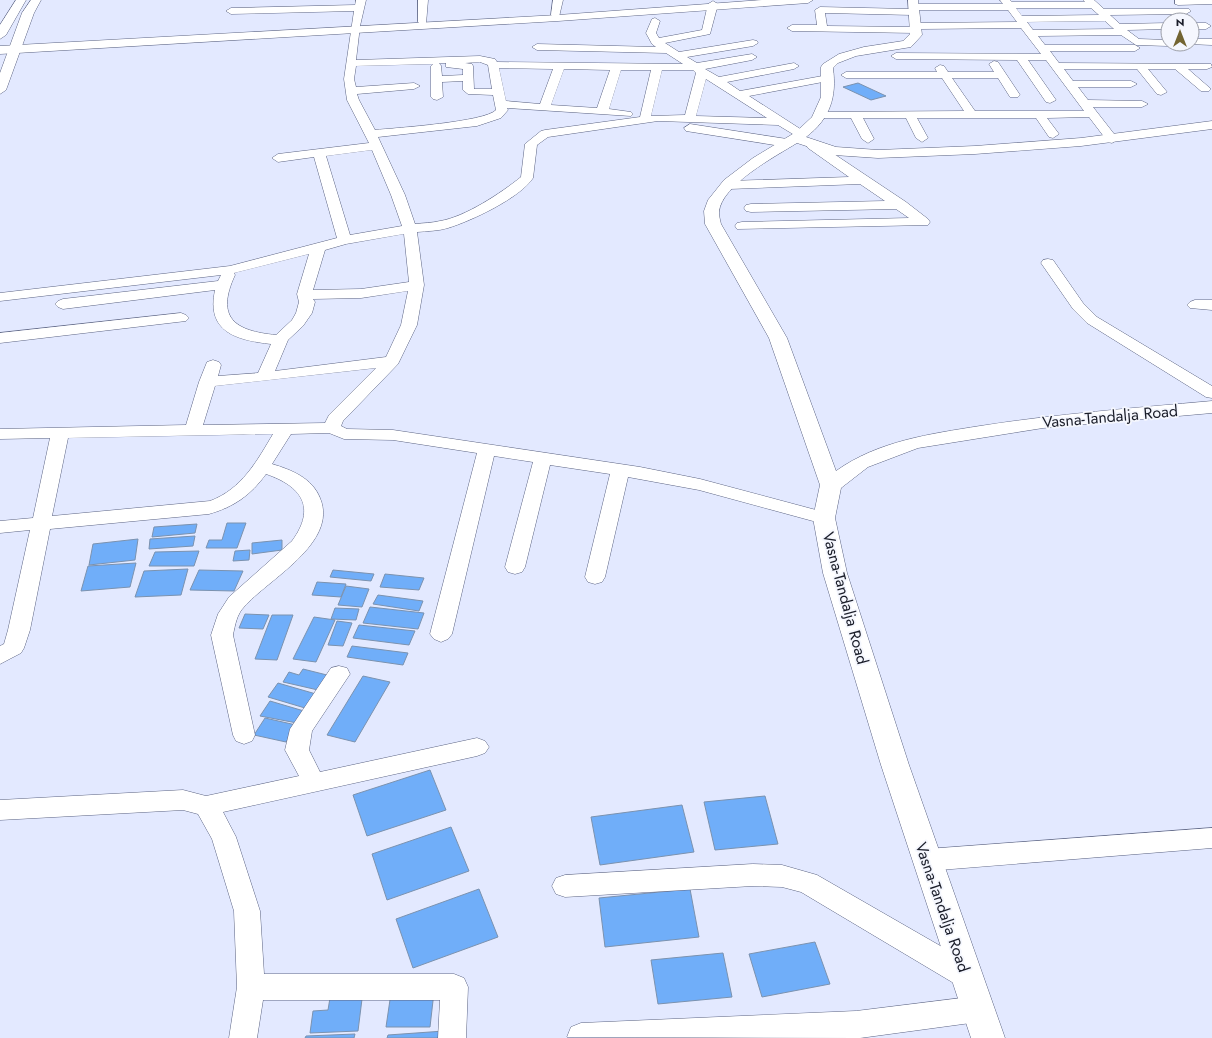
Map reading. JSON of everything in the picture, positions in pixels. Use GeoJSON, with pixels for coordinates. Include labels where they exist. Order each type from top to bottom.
{"type":"FeatureCollection","features":[{"type":"Feature","properties":{"kind":"street"},"geometry":{"type":"LineString","coordinates":[[0,35],[21,0]]}},
{"type":"Feature","properties":{"kind":"street"},"geometry":{"type":"LineString","coordinates":[[0,90],[17,47],[28,13],[36,0]]}},
{"type":"Feature","properties":{"kind":"street"},"geometry":{"type":"LineString","coordinates":[[423,0],[423,22]]}},
{"type":"Feature","properties":{"kind":"street"},"geometry":{"type":"LineString","coordinates":[[556,15],[558,0]]}},
{"type":"Feature","properties":{"kind":"street"},"geometry":{"type":"LineString","coordinates":[[355,28],[423,22],[713,6],[763,0]]}},
{"type":"Feature","properties":{"kind":"street"},"geometry":{"type":"LineString","coordinates":[[0,50],[17,47],[808,0]]}},
{"type":"Feature","properties":{"kind":"street"},"geometry":{"type":"LineString","coordinates":[[1178,2],[1212,1]]}},
{"type":"Feature","properties":{"kind":"street"},"geometry":{"type":"LineString","coordinates":[[231,11],[299,5],[360,4],[350,65],[349,79],[351,91],[353,100],[374,140],[410,229],[417,285],[409,325],[392,361],[335,419],[332,428]]}},
{"type":"Feature","properties":{"kind":"street"},"geometry":{"type":"LineString","coordinates":[[1008,4],[1091,114],[1112,139]]}},
{"type":"Feature","properties":{"kind":"street"},"geometry":{"type":"LineString","coordinates":[[822,28],[820,10],[859,11],[913,6],[1008,4],[1097,9],[1186,11]]}},
{"type":"Feature","properties":{"kind":"street"},"geometry":{"type":"LineString","coordinates":[[656,42],[706,32],[713,6]]}},
{"type":"Feature","properties":{"kind":"street"},"geometry":{"type":"LineString","coordinates":[[907,44],[916,35],[913,6]]}},
{"type":"Feature","properties":{"kind":"street"},"geometry":{"type":"LineString","coordinates":[[1025,25],[1097,9]]}},
{"type":"Feature","properties":{"kind":"street"},"geometry":{"type":"LineString","coordinates":[[1097,9],[1120,30],[1140,43],[1160,43]]}},
{"type":"Feature","properties":{"kind":"street"},"geometry":{"type":"LineString","coordinates":[[859,11],[863,29]]}},
{"type":"Feature","properties":{"kind":"street"},"geometry":{"type":"LineString","coordinates":[[655,21],[651,33],[656,42],[780,122],[794,139]]}},
{"type":"Feature","properties":{"kind":"street"},"geometry":{"type":"LineString","coordinates":[[792,28],[863,29],[1025,25],[1120,30],[1160,27]]}},
{"type":"Feature","properties":{"kind":"street"},"geometry":{"type":"LineString","coordinates":[[1200,26],[1206,26]]}},
{"type":"Feature","properties":{"kind":"street"},"geometry":{"type":"LineString","coordinates":[[1202,42],[1212,51]]}},
{"type":"Feature","properties":{"kind":"street"},"geometry":{"type":"LineString","coordinates":[[537,47],[673,53],[753,43]]}},
{"type":"Feature","properties":{"kind":"street"},"geometry":{"type":"LineString","coordinates":[[831,485],[778,338],[713,224],[711,210],[717,197],[729,185],[794,139],[821,115],[827,102],[829,88],[827,67],[838,57],[907,44],[923,44],[972,115]]}},
{"type":"Feature","properties":{"kind":"street"},"geometry":{"type":"LineString","coordinates":[[1023,44],[1043,49],[1135,48]]}},
{"type":"Feature","properties":{"kind":"street"},"geometry":{"type":"LineString","coordinates":[[0,45],[17,47]]}},
{"type":"Feature","properties":{"kind":"street"},"geometry":{"type":"LineString","coordinates":[[896,56],[1020,56],[1043,49]]}},
{"type":"Feature","properties":{"kind":"street"},"geometry":{"type":"LineString","coordinates":[[988,56],[1014,95]]}},
{"type":"Feature","properties":{"kind":"street"},"geometry":{"type":"LineString","coordinates":[[1020,56],[1050,100]]}},
{"type":"Feature","properties":{"kind":"street"},"geometry":{"type":"LineString","coordinates":[[492,65],[657,67],[698,69],[752,57]]}},
{"type":"Feature","properties":{"kind":"street"},"geometry":{"type":"LineString","coordinates":[[278,158],[319,153],[374,140],[489,120],[497,116],[502,110],[491,61],[480,59],[350,65]]}},
{"type":"Feature","properties":{"kind":"street"},"geometry":{"type":"LineString","coordinates":[[350,65],[467,65],[469,90],[472,92],[498,92]]}},
{"type":"Feature","properties":{"kind":"street"},"geometry":{"type":"LineString","coordinates":[[436,65],[438,97]]}},
{"type":"Feature","properties":{"kind":"street"},"geometry":{"type":"LineString","coordinates":[[544,107],[560,66]]}},
{"type":"Feature","properties":{"kind":"street"},"geometry":{"type":"LineString","coordinates":[[717,82],[794,66]]}},
{"type":"Feature","properties":{"kind":"street"},"geometry":{"type":"LineString","coordinates":[[1056,66],[1207,66]]}},
{"type":"Feature","properties":{"kind":"street"},"geometry":{"type":"LineString","coordinates":[[602,112],[616,67]]}},
{"type":"Feature","properties":{"kind":"street"},"geometry":{"type":"LineString","coordinates":[[642,118],[657,67]]}},
{"type":"Feature","properties":{"kind":"street"},"geometry":{"type":"LineString","coordinates":[[1141,67],[1161,92]]}},
{"type":"Feature","properties":{"kind":"street"},"geometry":{"type":"LineString","coordinates":[[1179,67],[1205,89]]}},
{"type":"Feature","properties":{"kind":"street"},"geometry":{"type":"LineString","coordinates":[[690,118],[698,69]]}},
{"type":"Feature","properties":{"kind":"street"},"geometry":{"type":"LineString","coordinates":[[846,75],[1001,75]]}},
{"type":"Feature","properties":{"kind":"street"},"geometry":{"type":"LineString","coordinates":[[437,79],[469,78]]}},
{"type":"Feature","properties":{"kind":"street"},"geometry":{"type":"LineString","coordinates":[[738,95],[828,78]]}},
{"type":"Feature","properties":{"kind":"street"},"geometry":{"type":"LineString","coordinates":[[1069,84],[1131,84]]}},
{"type":"Feature","properties":{"kind":"street"},"geometry":{"type":"LineString","coordinates":[[351,91],[414,86]]}},
{"type":"Feature","properties":{"kind":"street"},"geometry":{"type":"LineString","coordinates":[[1084,103],[1142,104]]}},
{"type":"Feature","properties":{"kind":"street"},"geometry":{"type":"LineString","coordinates":[[500,104],[602,112],[794,139],[834,151],[878,154],[975,150],[1112,139],[1212,125]]}},
{"type":"Feature","properties":{"kind":"street"},"geometry":{"type":"LineString","coordinates":[[1039,114],[1053,134]]}},
{"type":"Feature","properties":{"kind":"street"},"geometry":{"type":"LineString","coordinates":[[821,115],[1091,114]]}},
{"type":"Feature","properties":{"kind":"street"},"geometry":{"type":"LineString","coordinates":[[910,115],[922,138]]}},
{"type":"Feature","properties":{"kind":"street"},"geometry":{"type":"LineString","coordinates":[[856,116],[868,139]]}},
{"type":"Feature","properties":{"kind":"street"},"geometry":{"type":"LineString","coordinates":[[0,297],[230,270],[345,240],[444,225],[477,211],[506,195],[527,178],[531,144],[545,134],[642,118],[690,118],[780,122]]}},
{"type":"Feature","properties":{"kind":"street"},"geometry":{"type":"LineString","coordinates":[[742,226],[924,222],[812,145]]}},
{"type":"Feature","properties":{"kind":"street"},"geometry":{"type":"LineString","coordinates":[[319,153],[345,240]]}},
{"type":"Feature","properties":{"kind":"street"},"geometry":{"type":"LineString","coordinates":[[729,185],[862,180]]}},
{"type":"Feature","properties":{"kind":"street"},"geometry":{"type":"LineString","coordinates":[[751,208],[900,205]]}},
{"type":"Feature","properties":{"kind":"street"},"geometry":{"type":"LineString","coordinates":[[264,377],[280,340],[285,333],[298,324],[304,313],[307,302],[304,294],[318,248]]}},
{"type":"Feature","properties":{"kind":"street"},"geometry":{"type":"LineString","coordinates":[[1048,263],[1078,306],[1092,320],[1212,393]]}},
{"type":"Feature","properties":{"kind":"street"},"geometry":{"type":"LineString","coordinates":[[230,270],[223,285],[220,305],[222,316],[233,328],[248,335],[280,340]]}},
{"type":"Feature","properties":{"kind":"street"},"geometry":{"type":"LineString","coordinates":[[63,304],[223,285]]}},
{"type":"Feature","properties":{"kind":"street"},"geometry":{"type":"LineString","coordinates":[[304,294],[362,295],[394,291],[417,285]]}},
{"type":"Feature","properties":{"kind":"street"},"geometry":{"type":"LineString","coordinates":[[1195,305],[1212,305]]}},
{"type":"Feature","properties":{"kind":"street"},"geometry":{"type":"LineString","coordinates":[[0,338],[181,318]]}},
{"type":"Feature","properties":{"kind":"street"},"geometry":{"type":"LineString","coordinates":[[207,382],[264,377],[392,361]]}},
{"type":"Feature","properties":{"kind":"street"},"geometry":{"type":"LineString","coordinates":[[193,430],[213,365]]}},
{"type":"Feature","properties":{"kind":"street","name":"Vasna-Tandalja Road"},"geometry":{"type":"LineString","coordinates":[[988,1038],[895,765],[835,573],[824,518],[831,485],[861,463],[914,443],[1044,422],[1212,407]]}},
{"type":"Feature","properties":{"kind":"street"},"geometry":{"type":"LineString","coordinates":[[0,527],[209,508],[226,502],[240,493],[261,466],[286,428]]}},
{"type":"Feature","properties":{"kind":"street"},"geometry":{"type":"LineString","coordinates":[[0,434],[332,428],[344,434],[393,435],[620,470],[700,485],[824,518]]}},
{"type":"Feature","properties":{"kind":"street"},"geometry":{"type":"LineString","coordinates":[[0,656],[13,648],[19,630],[60,432]]}},
{"type":"Feature","properties":{"kind":"street"},"geometry":{"type":"LineString","coordinates":[[441,634],[487,450]]}},
{"type":"Feature","properties":{"kind":"street"},"geometry":{"type":"LineString","coordinates":[[515,567],[543,458]]}},
{"type":"Feature","properties":{"kind":"street"},"geometry":{"type":"LineString","coordinates":[[244,735],[222,635],[226,619],[236,602],[306,539],[313,526],[314,511],[312,500],[306,489],[297,480],[261,466]]}},
{"type":"Feature","properties":{"kind":"street"},"geometry":{"type":"LineString","coordinates":[[595,578],[620,470]]}},
{"type":"Feature","properties":{"kind":"street"},"geometry":{"type":"LineString","coordinates":[[314,782],[297,750],[301,729],[339,674]]}},
{"type":"Feature","properties":{"kind":"street"},"geometry":{"type":"LineString","coordinates":[[0,810],[183,800],[206,806],[478,747]]}},
{"type":"Feature","properties":{"kind":"street"},"geometry":{"type":"LineString","coordinates":[[206,806],[224,837],[247,910],[251,987],[243,1038]]}},
{"type":"Feature","properties":{"kind":"street"},"geometry":{"type":"LineString","coordinates":[[927,860],[1212,838]]}},
{"type":"Feature","properties":{"kind":"street"},"geometry":{"type":"LineString","coordinates":[[565,886],[753,875],[782,876],[808,883],[967,976]]}},
{"type":"Feature","properties":{"kind":"street"},"geometry":{"type":"LineString","coordinates":[[251,987],[454,987],[452,1038]]}},
{"type":"Feature","properties":{"kind":"street"},"geometry":{"type":"LineString","coordinates":[[581,1038],[856,1025],[978,1009]]}},
{"type":"Feature","properties":{"kind":"building"},"geometry":{"type":"Polygon","coordinates":[[[858,83],[886,96],[871,100],[843,87],[858,83]]]}},
{"type":"Feature","properties":{"kind":"building"},"geometry":{"type":"Polygon","coordinates":[[[227,523],[246,523],[237,548],[206,548],[209,540],[222,540],[227,523]]]}},
{"type":"Feature","properties":{"kind":"building"},"geometry":{"type":"Polygon","coordinates":[[[197,524],[195,533],[152,537],[154,527],[197,524]]]}},
{"type":"Feature","properties":{"kind":"building"},"geometry":{"type":"Polygon","coordinates":[[[195,536],[193,546],[149,549],[150,539],[195,536]]]}},
{"type":"Feature","properties":{"kind":"building"},"geometry":{"type":"Polygon","coordinates":[[[138,539],[135,560],[89,565],[93,544],[138,539]]]}},
{"type":"Feature","properties":{"kind":"building"},"geometry":{"type":"Polygon","coordinates":[[[282,540],[282,550],[252,554],[252,543],[282,540]]]}},
{"type":"Feature","properties":{"kind":"building"},"geometry":{"type":"Polygon","coordinates":[[[250,550],[249,560],[233,561],[235,551],[250,550]]]}},
{"type":"Feature","properties":{"kind":"building"},"geometry":{"type":"Polygon","coordinates":[[[199,551],[194,566],[149,566],[155,552],[199,551]]]}},
{"type":"Feature","properties":{"kind":"building"},"geometry":{"type":"Polygon","coordinates":[[[136,563],[130,587],[81,591],[88,566],[136,563]]]}},
{"type":"Feature","properties":{"kind":"building"},"geometry":{"type":"Polygon","coordinates":[[[188,569],[181,595],[135,597],[144,571],[188,569]]]}},
{"type":"Feature","properties":{"kind":"building"},"geometry":{"type":"Polygon","coordinates":[[[199,570],[243,571],[234,591],[190,590],[199,570]]]}},
{"type":"Feature","properties":{"kind":"building"},"geometry":{"type":"Polygon","coordinates":[[[333,570],[374,574],[371,581],[330,577],[333,570]]]}},
{"type":"Feature","properties":{"kind":"building"},"geometry":{"type":"Polygon","coordinates":[[[385,574],[424,578],[419,590],[380,587],[385,574]]]}},
{"type":"Feature","properties":{"kind":"building"},"geometry":{"type":"Polygon","coordinates":[[[317,582],[346,584],[341,597],[312,595],[317,582]]]}},
{"type":"Feature","properties":{"kind":"building"},"geometry":{"type":"Polygon","coordinates":[[[346,586],[369,589],[362,607],[338,605],[346,586]]]}},
{"type":"Feature","properties":{"kind":"building"},"geometry":{"type":"Polygon","coordinates":[[[378,595],[423,601],[419,611],[373,604],[378,595]]]}},
{"type":"Feature","properties":{"kind":"building"},"geometry":{"type":"Polygon","coordinates":[[[370,607],[424,613],[418,629],[363,623],[370,607]]]}},
{"type":"Feature","properties":{"kind":"building"},"geometry":{"type":"Polygon","coordinates":[[[335,608],[359,609],[356,620],[331,619],[335,608]]]}},
{"type":"Feature","properties":{"kind":"building"},"geometry":{"type":"Polygon","coordinates":[[[245,614],[269,615],[263,629],[239,628],[245,614]]]}},
{"type":"Feature","properties":{"kind":"building"},"geometry":{"type":"Polygon","coordinates":[[[272,615],[293,615],[277,660],[255,659],[272,615]]]}},
{"type":"Feature","properties":{"kind":"building"},"geometry":{"type":"Polygon","coordinates":[[[314,617],[335,620],[316,662],[293,659],[314,617]]]}},
{"type":"Feature","properties":{"kind":"building"},"geometry":{"type":"Polygon","coordinates":[[[337,621],[352,623],[343,646],[328,645],[337,621]]]}},
{"type":"Feature","properties":{"kind":"building"},"geometry":{"type":"Polygon","coordinates":[[[359,625],[415,631],[409,645],[353,638],[359,625]]]}},
{"type":"Feature","properties":{"kind":"building"},"geometry":{"type":"Polygon","coordinates":[[[352,646],[408,653],[403,665],[347,657],[352,646]]]}},
{"type":"Feature","properties":{"kind":"building"},"geometry":{"type":"Polygon","coordinates":[[[303,669],[327,675],[318,690],[283,682],[289,672],[299,675],[303,669]]]}},
{"type":"Feature","properties":{"kind":"building"},"geometry":{"type":"Polygon","coordinates":[[[363,676],[390,682],[355,742],[327,735],[363,676]]]}},
{"type":"Feature","properties":{"kind":"building"},"geometry":{"type":"Polygon","coordinates":[[[278,683],[316,694],[305,708],[268,697],[278,683]]]}},
{"type":"Feature","properties":{"kind":"building"},"geometry":{"type":"Polygon","coordinates":[[[270,701],[304,711],[297,723],[260,716],[270,701]]]}},
{"type":"Feature","properties":{"kind":"building"},"geometry":{"type":"Polygon","coordinates":[[[265,718],[296,725],[286,742],[254,735],[265,718]]]}},
{"type":"Feature","properties":{"kind":"building"},"geometry":{"type":"Polygon","coordinates":[[[430,770],[446,810],[367,836],[353,795],[430,770]]]}},
{"type":"Feature","properties":{"kind":"building"},"geometry":{"type":"Polygon","coordinates":[[[765,796],[778,844],[715,850],[704,802],[765,796]]]}},
{"type":"Feature","properties":{"kind":"building"},"geometry":{"type":"Polygon","coordinates":[[[682,805],[694,852],[600,865],[591,817],[682,805]]]}},
{"type":"Feature","properties":{"kind":"building"},"geometry":{"type":"Polygon","coordinates":[[[451,827],[469,871],[387,900],[372,854],[451,827]]]}},
{"type":"Feature","properties":{"kind":"building"},"geometry":{"type":"Polygon","coordinates":[[[479,889],[498,937],[413,968],[396,919],[479,889]]]}},
{"type":"Feature","properties":{"kind":"building"},"geometry":{"type":"Polygon","coordinates":[[[690,889],[699,937],[605,947],[599,898],[690,889]]]}},
{"type":"Feature","properties":{"kind":"building"},"geometry":{"type":"Polygon","coordinates":[[[815,942],[830,984],[762,997],[749,954],[815,942]]]}},
{"type":"Feature","properties":{"kind":"building"},"geometry":{"type":"Polygon","coordinates":[[[723,953],[732,997],[658,1004],[651,960],[723,953]]]}},
{"type":"Feature","properties":{"kind":"building"},"geometry":{"type":"Polygon","coordinates":[[[363,991],[358,1031],[310,1033],[313,1011],[328,1010],[331,992],[363,991]]]}},
{"type":"Feature","properties":{"kind":"building"},"geometry":{"type":"Polygon","coordinates":[[[434,992],[430,1027],[386,1027],[391,993],[434,992]]]}},
{"type":"Feature","properties":{"kind":"building"},"geometry":{"type":"Polygon","coordinates":[[[444,1031],[444,1038],[387,1038],[388,1035],[444,1031]]]}},
{"type":"Feature","properties":{"kind":"building"},"geometry":{"type":"Polygon","coordinates":[[[355,1034],[354,1038],[305,1038],[306,1036],[355,1034]]]}}]}
